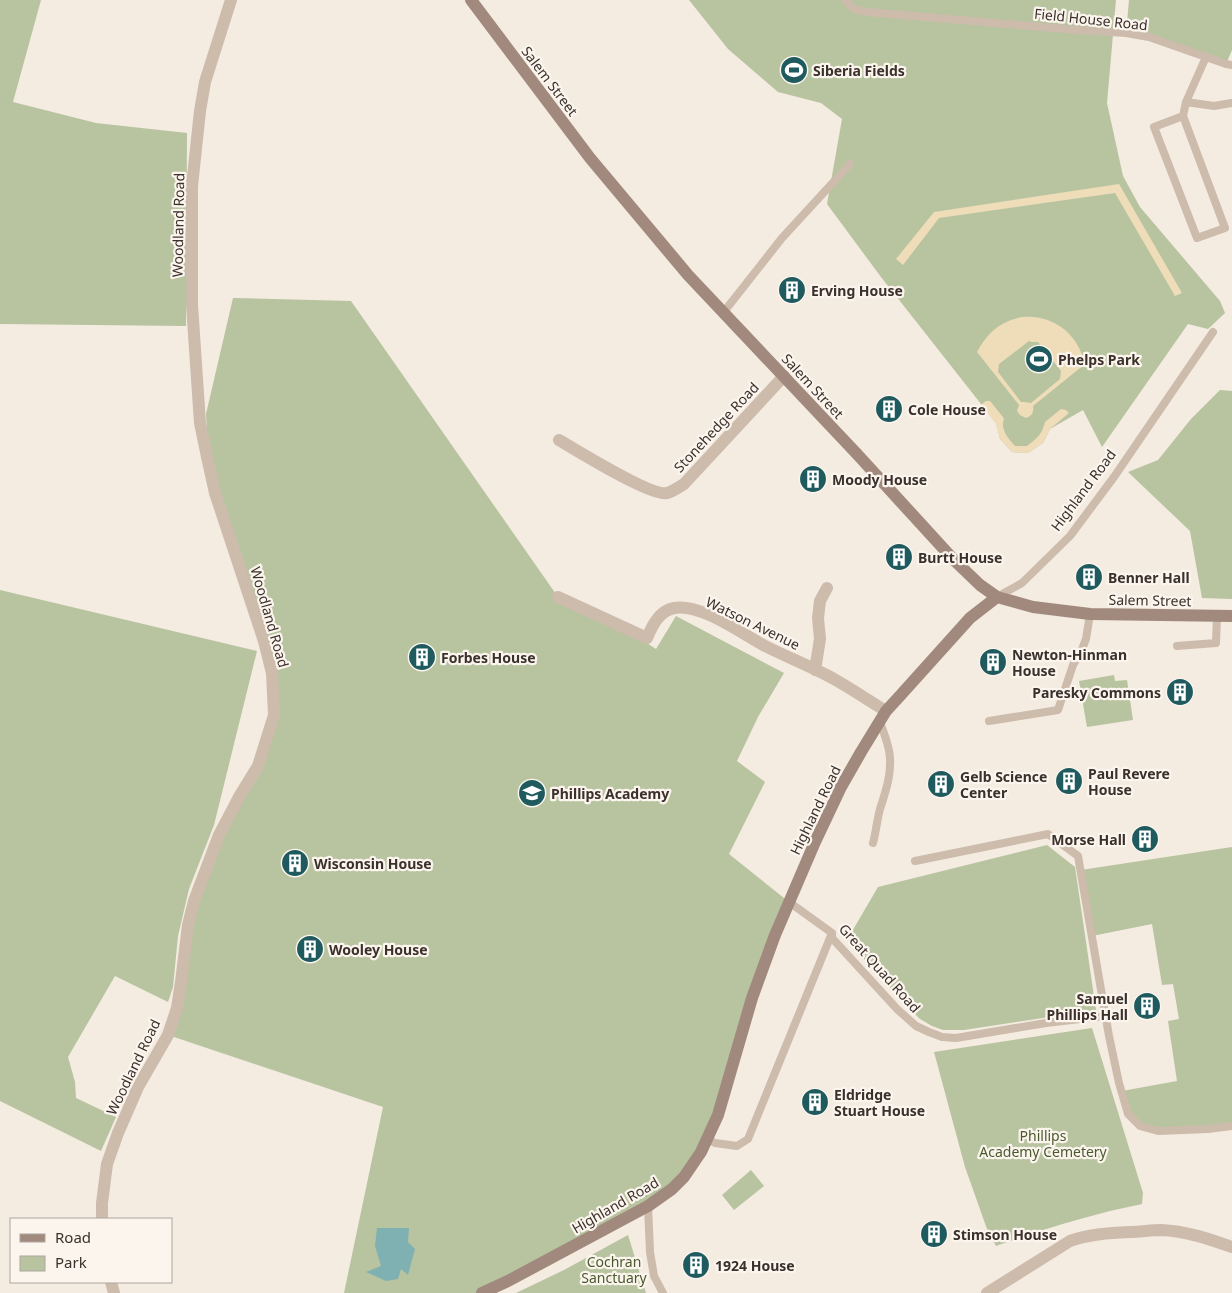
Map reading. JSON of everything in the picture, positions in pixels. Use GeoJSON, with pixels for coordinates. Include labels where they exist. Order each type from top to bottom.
{"type":"FeatureCollection","features":[{"type":"Feature","properties":{"kind":"street","name":"Woodland Road"},"geometry":{"type":"LineString","coordinates":[[102,1218],[107,1164],[138,1087],[168,1035],[177,1008],[188,925],[196,895],[219,836],[239,797],[258,766],[274,715],[272,673],[264,641],[215,493],[206,457],[200,423],[192,304],[192,186],[200,111],[205,82],[231,0]]}},
{"type":"Feature","properties":{"kind":"street","name":"Salem Street"},"geometry":{"type":"LineString","coordinates":[[471,0],[590,158],[688,275],[784,376],[953,560],[980,585],[997,597],[1032,607],[1090,614],[1232,616]]}},
{"type":"Feature","properties":{"kind":"street","name":"Stonehedge Road"},"geometry":{"type":"LineString","coordinates":[[558,440],[638,484],[662,494],[669,493],[684,484],[784,376]]}},
{"type":"Feature","properties":{"kind":"street"},"geometry":{"type":"LineString","coordinates":[[815,670],[820,639],[818,618],[820,601],[827,588]]}},
{"type":"Feature","properties":{"kind":"street","name":"Watson Avenue"},"geometry":{"type":"LineString","coordinates":[[558,597],[647,638],[651,626],[662,614],[674,608],[691,609],[720,620],[764,645],[834,679],[883,717]]}},
{"type":"Feature","properties":{"kind":"street","name":"Highland Road"},"geometry":{"type":"LineString","coordinates":[[482,1293],[648,1206],[672,1189],[684,1177],[701,1152],[718,1115],[752,998],[789,902],[841,787],[883,717],[917,675],[970,618],[997,597]]}},
{"type":"Feature","properties":{"kind":"street"},"geometry":{"type":"LineString","coordinates":[[987,1293],[1070,1240],[1083,1236],[1161,1230],[1204,1237],[1232,1247]]}},
{"type":"Feature","properties":{"kind":"lane","name":"Field House Road"},"geometry":{"type":"LineString","coordinates":[[845,0],[854,9],[875,13],[1126,33],[1149,37],[1232,65]]}},
{"type":"Feature","properties":{"kind":"lane"},"geometry":{"type":"LineString","coordinates":[[1184,116],[1154,127],[1197,238],[1224,228],[1184,116],[1186,102],[1206,57]]}},
{"type":"Feature","properties":{"kind":"lane"},"geometry":{"type":"LineString","coordinates":[[1186,102],[1214,106],[1232,103]]}},
{"type":"Feature","properties":{"kind":"lane"},"geometry":{"type":"LineString","coordinates":[[723,313],[782,238],[850,164]]}},
{"type":"Feature","properties":{"kind":"lane","name":"Highland Road"},"geometry":{"type":"LineString","coordinates":[[997,597],[1022,583],[1070,536],[1114,477],[1212,332]]}},
{"type":"Feature","properties":{"kind":"lane"},"geometry":{"type":"LineString","coordinates":[[989,721],[1058,710],[1073,665],[1086,639],[1090,614]]}},
{"type":"Feature","properties":{"kind":"lane"},"geometry":{"type":"LineString","coordinates":[[1177,646],[1216,643],[1217,616]]}},
{"type":"Feature","properties":{"kind":"lane"},"geometry":{"type":"LineString","coordinates":[[873,843],[890,769],[889,749],[883,717]]}},
{"type":"Feature","properties":{"kind":"lane"},"geometry":{"type":"LineString","coordinates":[[916,862],[1048,834],[1078,856],[1109,1036],[1128,1114],[1140,1126],[1158,1131],[1232,1126]]}},
{"type":"Feature","properties":{"kind":"lane","name":"Great Quad Road"},"geometry":{"type":"LineString","coordinates":[[789,902],[832,933],[832,938],[897,1009],[916,1026],[942,1037],[956,1038],[1046,1023],[1106,1016]]}},
{"type":"Feature","properties":{"kind":"lane"},"geometry":{"type":"LineString","coordinates":[[707,1139],[715,1143],[737,1146],[748,1139],[832,933]]}},
{"type":"Feature","properties":{"kind":"lane"},"geometry":{"type":"LineString","coordinates":[[648,1206],[650,1252],[654,1276],[663,1293]]}},
{"type":"Feature","properties":{"kind":"green space"},"geometry":{"type":"Polygon","coordinates":[[[0,0],[41,0],[13,102],[96,123],[187,133],[186,326],[0,324],[0,0]]]}},
{"type":"Feature","properties":{"kind":"green space"},"geometry":{"type":"Polygon","coordinates":[[[689,0],[1116,0],[1107,103],[1123,176],[1140,207],[1220,301],[1225,313],[1208,329],[1188,324],[1102,447],[1083,410],[1050,429],[1043,443],[1028,453],[1012,452],[1000,439],[996,423],[881,277],[827,204],[842,119],[821,103],[778,92],[728,49],[689,0]]]}},
{"type":"Feature","properties":{"kind":"green space"},"geometry":{"type":"Polygon","coordinates":[[[1129,0],[1232,0],[1232,50],[1226,64],[1126,33],[1129,0]]]}},
{"type":"Feature","properties":{"kind":"green space","name":"Phillips Academy"},"geometry":{"type":"Polygon","coordinates":[[[233,298],[351,301],[558,597],[624,628],[656,649],[676,616],[784,673],[758,717],[737,761],[765,782],[729,854],[789,902],[718,1115],[672,1189],[482,1293],[344,1293],[383,1107],[168,1035],[199,889],[274,715],[272,673],[209,467],[206,414],[233,298]]]}},
{"type":"Feature","properties":{"kind":"green space"},"geometry":{"type":"Polygon","coordinates":[[[1220,390],[1232,391],[1232,599],[1202,598],[1190,531],[1128,472],[1158,460],[1191,419],[1220,390]]]}},
{"type":"Feature","properties":{"kind":"green space"},"geometry":{"type":"Polygon","coordinates":[[[0,590],[257,651],[214,825],[189,889],[178,936],[173,987],[168,1002],[115,976],[68,1057],[75,1082],[76,1098],[116,1117],[101,1151],[0,1101],[0,590]]]}},
{"type":"Feature","properties":{"kind":"green space"},"geometry":{"type":"Polygon","coordinates":[[[1114,675],[1115,681],[1127,680],[1133,720],[1087,727],[1079,681],[1114,675]]]}},
{"type":"Feature","properties":{"kind":"green space"},"geometry":{"type":"Polygon","coordinates":[[[1047,845],[1075,867],[1096,1010],[964,1030],[943,1030],[920,1019],[847,940],[878,887],[1047,845]]]}},
{"type":"Feature","properties":{"kind":"green space"},"geometry":{"type":"Polygon","coordinates":[[[1232,847],[1232,1126],[1158,1131],[1140,1126],[1128,1114],[1122,1091],[1177,1081],[1168,1021],[1179,1019],[1173,984],[1162,985],[1152,924],[1092,936],[1081,870],[1232,847]]]}},
{"type":"Feature","properties":{"kind":"green space","name":"Phillips Academy Cemetery"},"geometry":{"type":"Polygon","coordinates":[[[1092,1028],[1143,1193],[1142,1204],[1068,1222],[996,1246],[987,1229],[965,1167],[934,1052],[1092,1028]]]}},
{"type":"Feature","properties":{"kind":"green space"},"geometry":{"type":"Polygon","coordinates":[[[751,1170],[764,1186],[734,1210],[722,1195],[751,1170]]]}},
{"type":"Feature","properties":{"kind":"green space","name":"Cochran Sanctuary"},"geometry":{"type":"Polygon","coordinates":[[[628,1235],[646,1293],[516,1293],[564,1270],[628,1235]]]}},
{"type":"Feature","properties":{"kind":"sand"},"geometry":{"type":"Polygon","coordinates":[[[1119,184],[1182,293],[1175,296],[1115,193],[939,218],[903,265],[896,259],[934,212],[1119,184]]]}},
{"type":"Feature","properties":{"kind":"sand"},"geometry":{"type":"Polygon","coordinates":[[[1034,317],[1045,319],[1063,328],[1077,344],[1085,364],[1033,406],[1032,414],[1026,418],[1017,411],[1019,405],[977,352],[995,328],[1015,319],[1034,317]],[[1029,341],[999,364],[998,372],[1021,402],[1031,403],[1060,379],[1061,371],[1038,342],[1029,341]]]}},
{"type":"Feature","properties":{"kind":"sand"},"geometry":{"type":"Polygon","coordinates":[[[986,401],[990,401],[1003,417],[1004,430],[1015,446],[1027,446],[1039,436],[1045,422],[1061,409],[1069,413],[1050,429],[1043,443],[1028,453],[1012,452],[1000,439],[996,424],[984,408],[980,411],[977,408],[986,401]]]}},
{"type":"Feature","properties":{"kind":"water"},"geometry":{"type":"Polygon","coordinates":[[[377,1228],[409,1228],[408,1242],[415,1249],[408,1275],[401,1269],[398,1279],[386,1281],[366,1272],[381,1266],[375,1246],[377,1228]]]}},
{"type":"Feature","properties":{"kind":"place","name":"Siberia Fields"},"geometry":{"type":"Point","coordinates":[794,70]}},
{"type":"Feature","properties":{"kind":"place","name":"Erving House"},"geometry":{"type":"Point","coordinates":[792,290]}},
{"type":"Feature","properties":{"kind":"place","name":"Phelps Park"},"geometry":{"type":"Point","coordinates":[1039,359]}},
{"type":"Feature","properties":{"kind":"place","name":"Cole House"},"geometry":{"type":"Point","coordinates":[889,409]}},
{"type":"Feature","properties":{"kind":"place","name":"Moody House"},"geometry":{"type":"Point","coordinates":[813,479]}},
{"type":"Feature","properties":{"kind":"place","name":"Burtt House"},"geometry":{"type":"Point","coordinates":[899,557]}},
{"type":"Feature","properties":{"kind":"place","name":"Benner Hall"},"geometry":{"type":"Point","coordinates":[1089,577]}},
{"type":"Feature","properties":{"kind":"place","name":"Forbes House"},"geometry":{"type":"Point","coordinates":[422,657]}},
{"type":"Feature","properties":{"kind":"place","name":"Newton-Hinman House"},"geometry":{"type":"Point","coordinates":[993,662]}},
{"type":"Feature","properties":{"kind":"place","name":"Paresky Commons"},"geometry":{"type":"Point","coordinates":[1180,692]}},
{"type":"Feature","properties":{"kind":"place","name":"Paul Revere House"},"geometry":{"type":"Point","coordinates":[1069,781]}},
{"type":"Feature","properties":{"kind":"place","name":"Gelb Science Center"},"geometry":{"type":"Point","coordinates":[941,784]}},
{"type":"Feature","properties":{"kind":"place","name":"Phillips Academy"},"geometry":{"type":"Point","coordinates":[532,793]}},
{"type":"Feature","properties":{"kind":"place","name":"Morse Hall"},"geometry":{"type":"Point","coordinates":[1145,839]}},
{"type":"Feature","properties":{"kind":"place","name":"Wisconsin House"},"geometry":{"type":"Point","coordinates":[295,863]}},
{"type":"Feature","properties":{"kind":"place","name":"Wooley House"},"geometry":{"type":"Point","coordinates":[310,949]}},
{"type":"Feature","properties":{"kind":"place","name":"Samuel Phillips Hall"},"geometry":{"type":"Point","coordinates":[1147,1006]}},
{"type":"Feature","properties":{"kind":"place","name":"Eldridge Stuart House"},"geometry":{"type":"Point","coordinates":[815,1102]}},
{"type":"Feature","properties":{"kind":"place","name":"Stimson House"},"geometry":{"type":"Point","coordinates":[934,1234]}},
{"type":"Feature","properties":{"kind":"place","name":"1924 House"},"geometry":{"type":"Point","coordinates":[696,1265]}}]}
